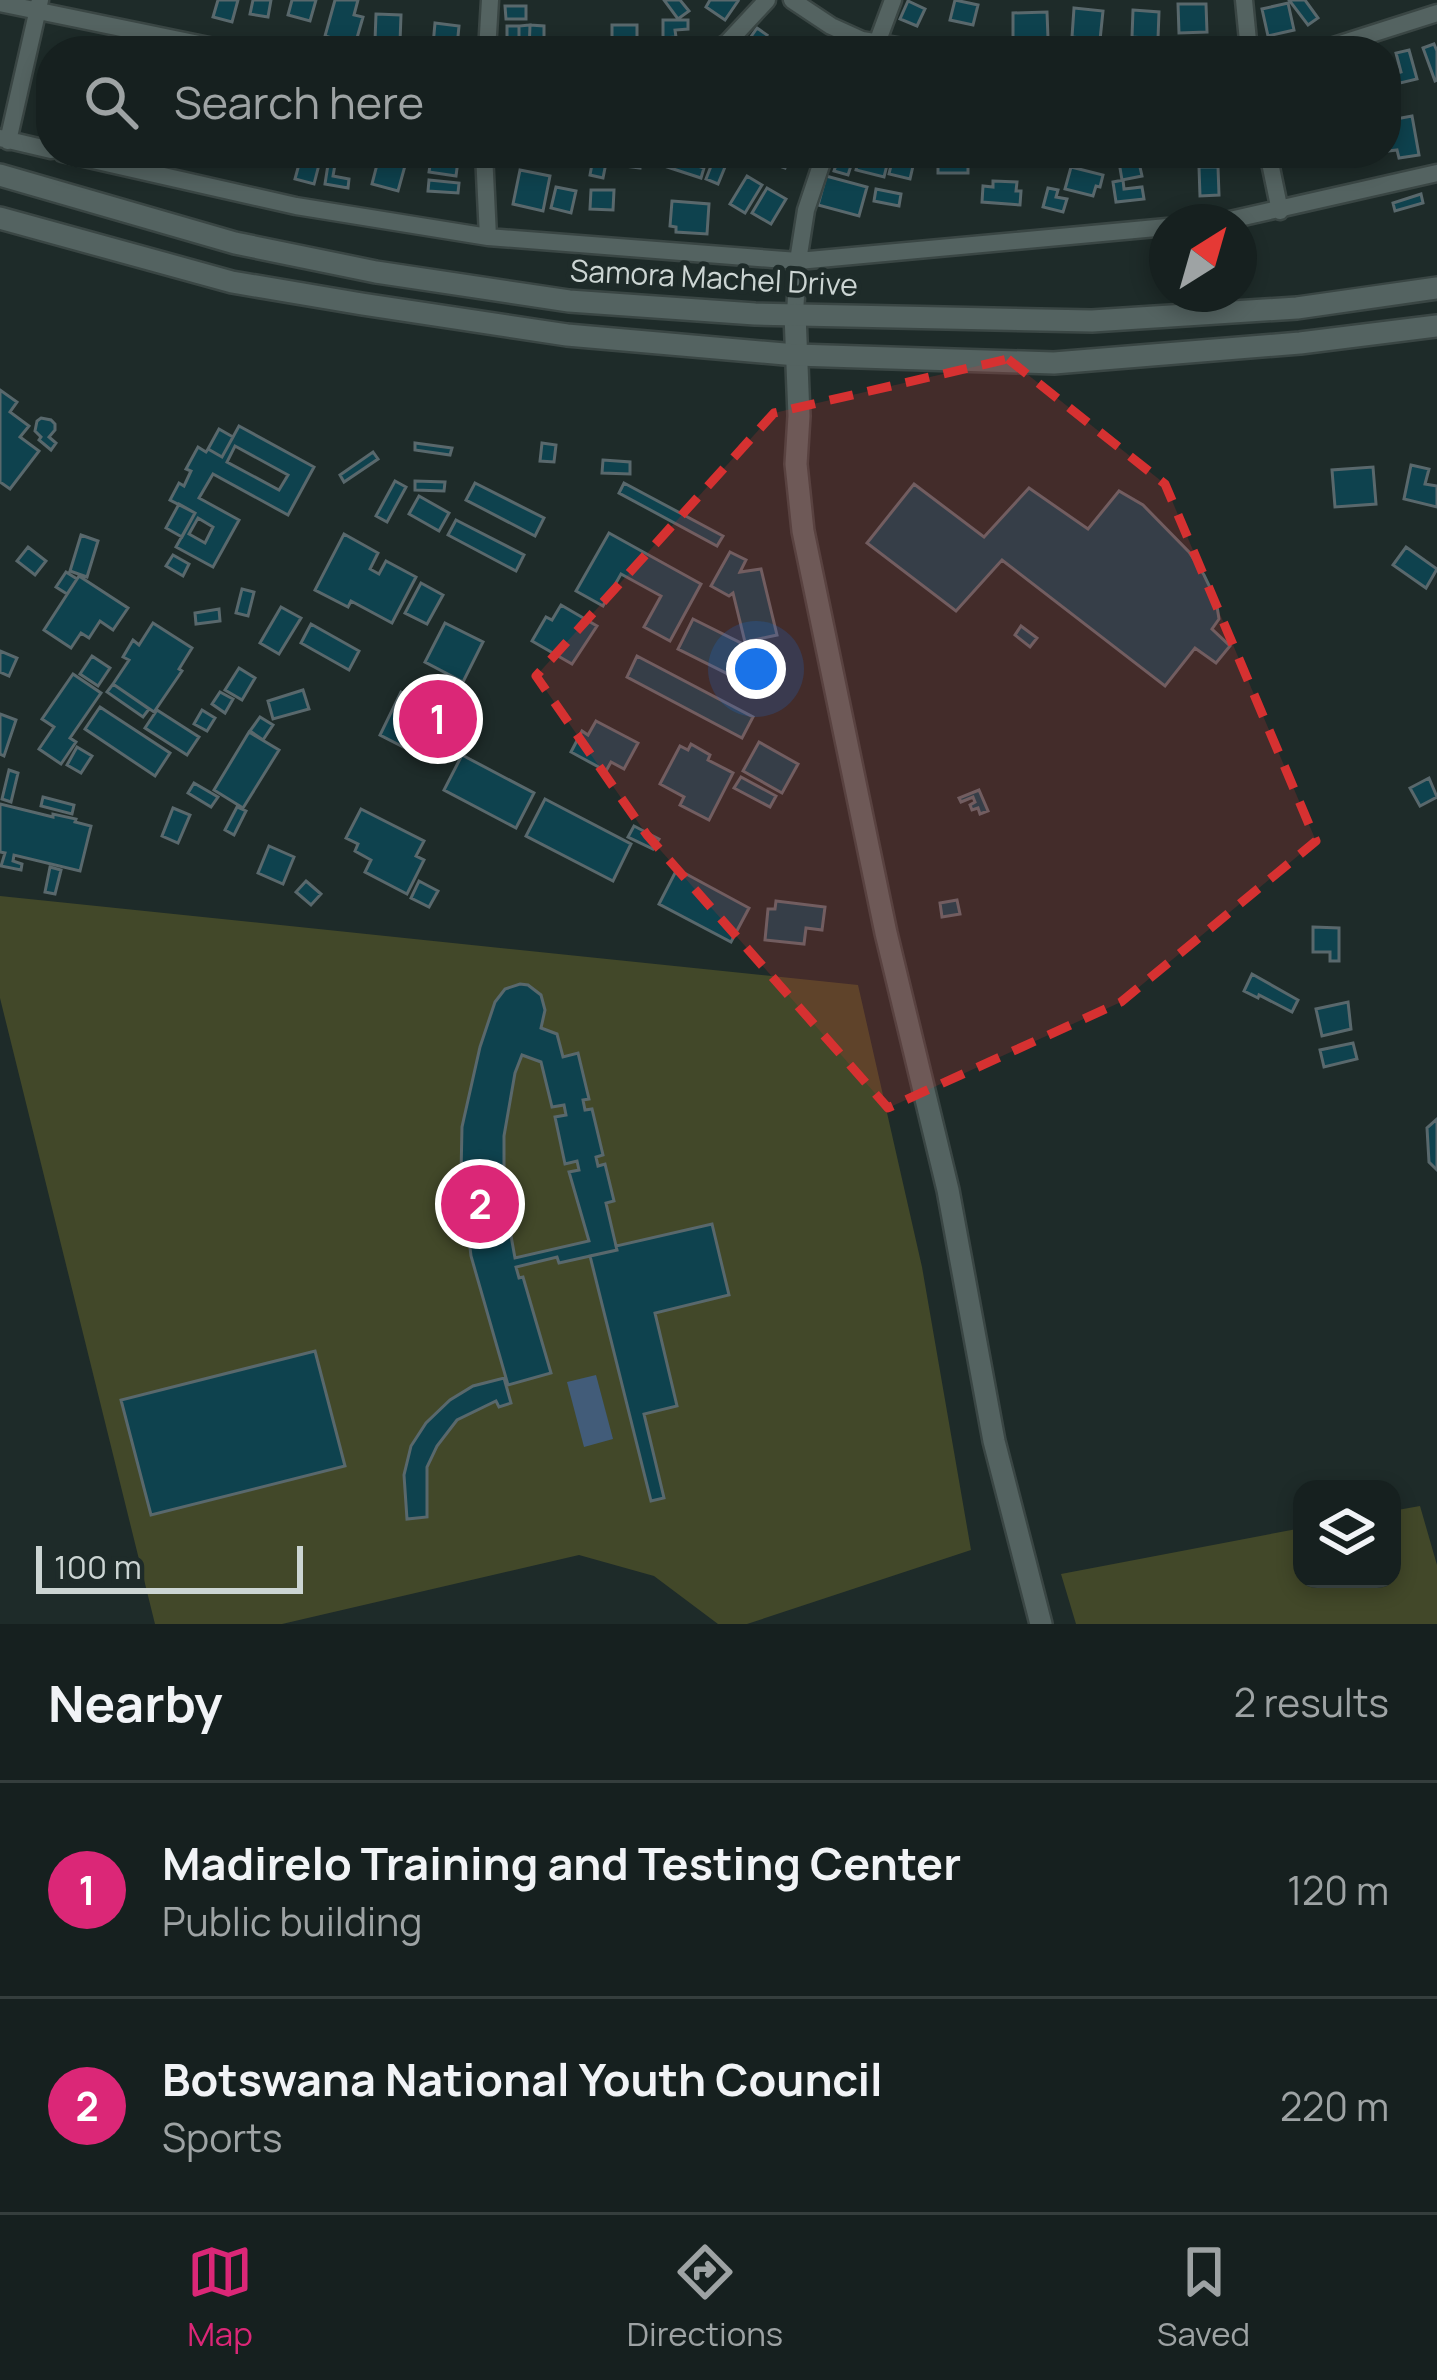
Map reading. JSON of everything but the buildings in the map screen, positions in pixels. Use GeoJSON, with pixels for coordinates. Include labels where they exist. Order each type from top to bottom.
{"type":"FeatureCollection","features":[{"type":"Feature","properties":{"kind":"main road","name":"Samora Machel Drive"},"geometry":{"type":"LineString","coordinates":[[0,175],[236,243],[376,272],[569,302],[755,314],[1092,321],[1297,308],[1437,288]]}},
{"type":"Feature","properties":{"kind":"main road"},"geometry":{"type":"LineString","coordinates":[[0,218],[232,281],[362,304],[567,335],[796,355],[1054,363],[1300,344],[1437,326]]}},
{"type":"Feature","properties":{"kind":"main road"},"geometry":{"type":"LineString","coordinates":[[795,314],[796,464],[803,531],[886,933],[948,1190],[994,1441],[1041,1624]]}},
{"type":"Feature","properties":{"kind":"street"},"geometry":{"type":"LineString","coordinates":[[488,36],[490,0]]}},
{"type":"Feature","properties":{"kind":"street"},"geometry":{"type":"LineString","coordinates":[[734,36],[767,0]]}},
{"type":"Feature","properties":{"kind":"street"},"geometry":{"type":"LineString","coordinates":[[792,0],[850,36]]}},
{"type":"Feature","properties":{"kind":"street"},"geometry":{"type":"LineString","coordinates":[[871,36],[893,0]]}},
{"type":"Feature","properties":{"kind":"street"},"geometry":{"type":"LineString","coordinates":[[1244,0],[1248,36]]}},
{"type":"Feature","properties":{"kind":"street"},"geometry":{"type":"LineString","coordinates":[[0,3],[39,6],[168,36]]}},
{"type":"Feature","properties":{"kind":"street"},"geometry":{"type":"LineString","coordinates":[[36,147],[4,140],[39,6]]}},
{"type":"Feature","properties":{"kind":"street"},"geometry":{"type":"LineString","coordinates":[[1365,36],[1437,13]]}},
{"type":"Feature","properties":{"kind":"street"},"geometry":{"type":"LineString","coordinates":[[128,168],[296,206],[488,237],[798,261],[1149,229]]}},
{"type":"Feature","properties":{"kind":"street"},"geometry":{"type":"LineString","coordinates":[[485,168],[488,237]]}},
{"type":"Feature","properties":{"kind":"street"},"geometry":{"type":"LineString","coordinates":[[795,314],[806,210],[820,168]]}},
{"type":"Feature","properties":{"kind":"street"},"geometry":{"type":"LineString","coordinates":[[1271,168],[1280,211]]}},
{"type":"Feature","properties":{"kind":"street"},"geometry":{"type":"LineString","coordinates":[[1257,215],[1437,173]]}},
{"type":"Feature","properties":{"kind":"highlighted area"},"geometry":{"type":"Polygon","coordinates":[[[1008,359],[1165,484],[1316,841],[1121,1002],[888,1108],[647,835],[536,676],[774,413],[1008,359]]]}},
{"type":"Feature","properties":{"kind":"green space"},"geometry":{"type":"Polygon","coordinates":[[[0,896],[858,985],[922,1267],[971,1550],[747,1624],[718,1624],[654,1576],[579,1555],[282,1624],[155,1624],[0,998],[0,896]]]}},
{"type":"Feature","properties":{"kind":"green space"},"geometry":{"type":"Polygon","coordinates":[[[1420,1506],[1437,1565],[1437,1624],[1076,1624],[1061,1574],[1293,1530],[1293,1588],[1401,1588],[1401,1509],[1420,1506]]]}},
{"type":"Feature","properties":{"kind":"water"},"geometry":{"type":"Polygon","coordinates":[[[596,1375],[613,1439],[584,1447],[567,1382],[596,1375]]]}},
{"type":"Feature","properties":{"kind":"place","name":"Madirelo Training and Testing Center"},"geometry":{"type":"Point","coordinates":[438,719]}},
{"type":"Feature","properties":{"kind":"place","name":"Botswana National Youth Council"},"geometry":{"type":"Point","coordinates":[480,1204]}}]}
